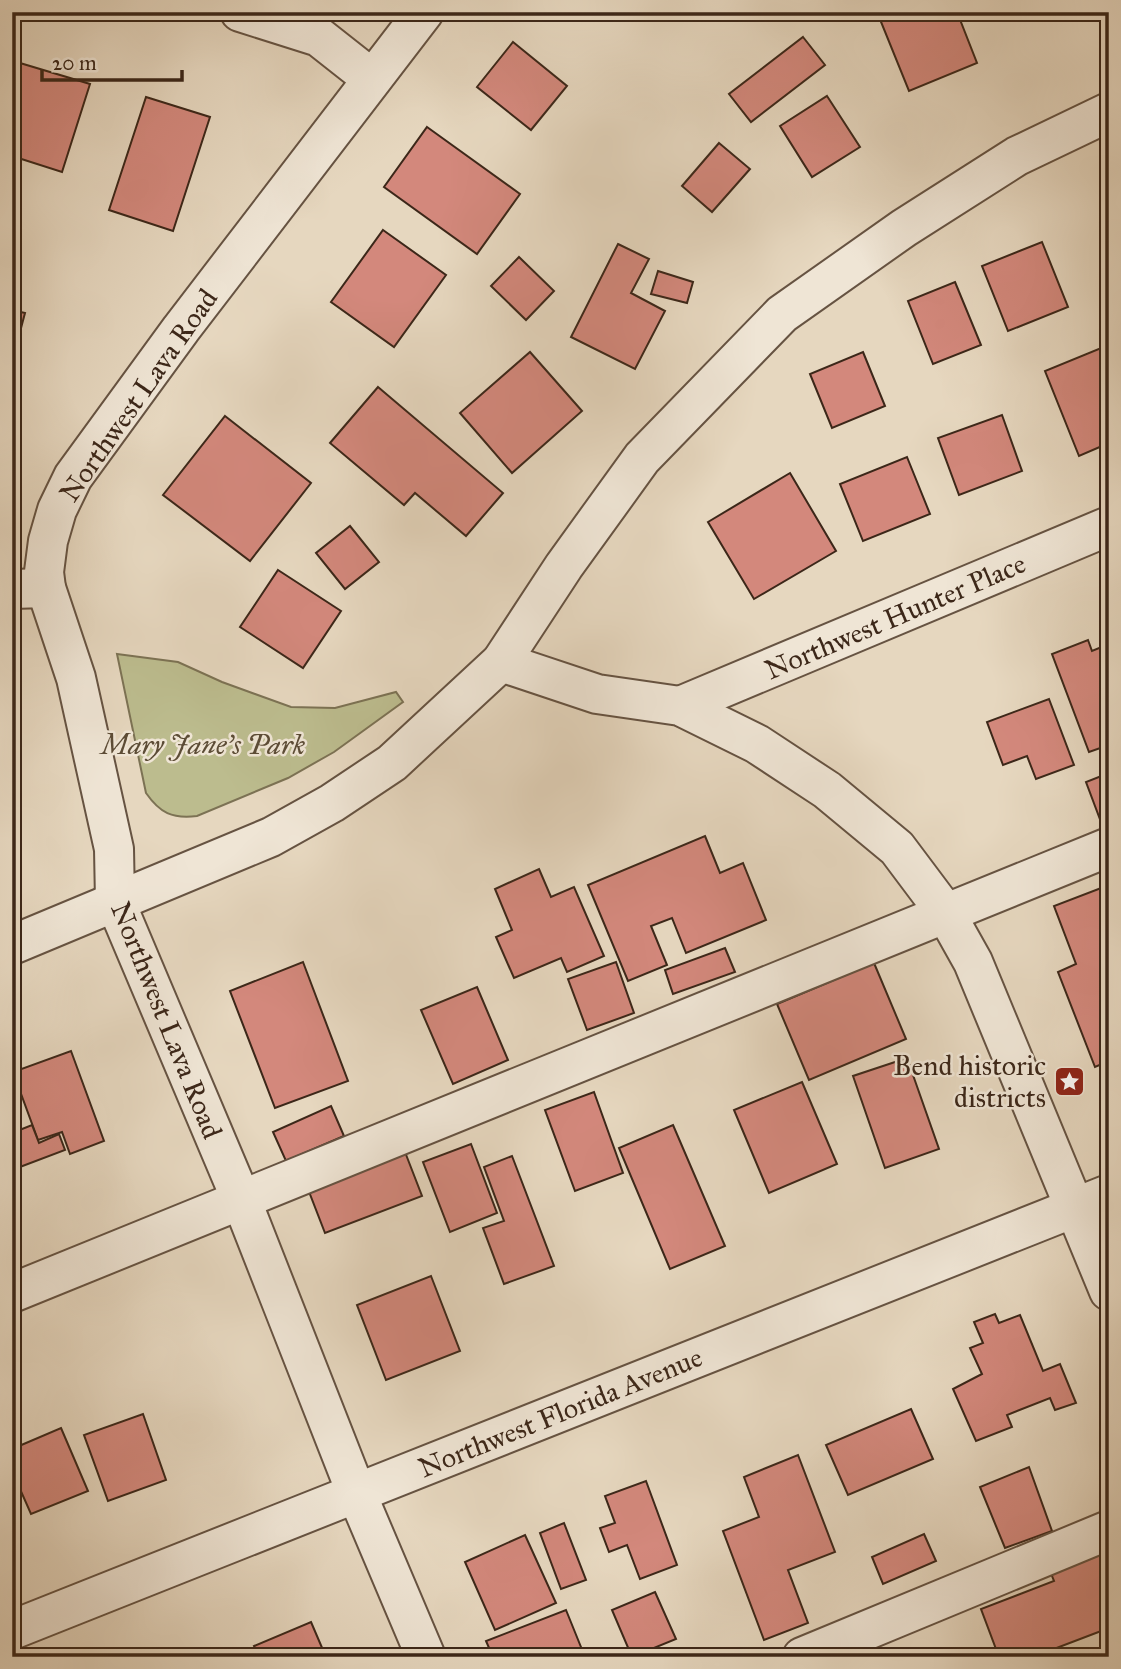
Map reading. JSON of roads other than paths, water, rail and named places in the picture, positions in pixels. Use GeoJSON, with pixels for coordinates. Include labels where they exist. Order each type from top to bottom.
{"type":"FeatureCollection","features":[{"type":"Feature","properties":{"kind":"street"},"geometry":{"type":"LineString","coordinates":[[240,12],[319,37],[371,78]]}},
{"type":"Feature","properties":{"kind":"street","name":"Northwest Lava Road"},"geometry":{"type":"LineString","coordinates":[[424,12],[181,329],[73,477],[57,510],[48,541],[44,572],[29,589],[79,692],[114,849],[115,901],[241,1199],[356,1492],[426,1657]]}},
{"type":"Feature","properties":{"kind":"street"},"geometry":{"type":"LineString","coordinates":[[12,945],[271,836],[332,803],[392,763],[501,662],[564,566],[642,458],[782,314],[904,228],[1017,156],[1109,112]]}},
{"type":"Feature","properties":{"kind":"street","name":"Northwest Hunter Place"},"geometry":{"type":"LineString","coordinates":[[680,706],[1109,526]]}},
{"type":"Feature","properties":{"kind":"street"},"geometry":{"type":"LineString","coordinates":[[501,662],[597,694],[680,706],[757,744],[827,790],[897,848],[946,912],[1092,1201],[1109,1292]]}},
{"type":"Feature","properties":{"kind":"street"},"geometry":{"type":"LineString","coordinates":[[12,1293],[1109,846]]}},
{"type":"Feature","properties":{"kind":"street","name":"Northwest Florida Avenue"},"geometry":{"type":"LineString","coordinates":[[12,1630],[1092,1201]]}},
{"type":"Feature","properties":{"kind":"street"},"geometry":{"type":"LineString","coordinates":[[802,1657],[1109,1530]]}},
{"type":"Feature","properties":{"kind":"place","name":"Bend historic districts"},"geometry":{"type":"Point","coordinates":[1069,1081]}},
{"type":"Feature","properties":{"kind":"park label","name":"Mary Jane's Park"},"geometry":{"type":"Point","coordinates":[203,744]}}]}
